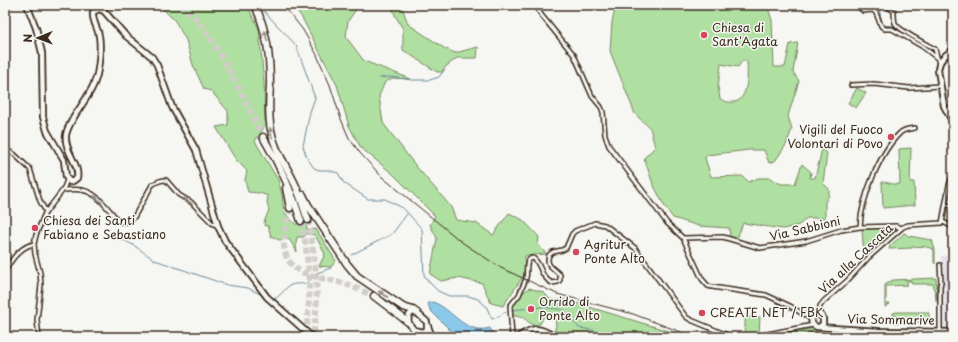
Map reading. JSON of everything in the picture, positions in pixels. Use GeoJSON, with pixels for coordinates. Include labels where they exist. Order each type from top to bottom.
{"type":"FeatureCollection","features":[{"type":"Feature","properties":{"kind":"highway"},"geometry":{"type":"LineString","coordinates":[[254,5],[266,37],[270,69],[269,113],[273,140],[290,182],[308,220]]}},
{"type":"Feature","properties":{"kind":"highway"},"geometry":{"type":"LineString","coordinates":[[263,137],[290,182],[291,192],[300,221]]}},
{"type":"Feature","properties":{"kind":"highway"},"geometry":{"type":"LineString","coordinates":[[290,182],[286,187],[290,208]]}},
{"type":"Feature","properties":{"kind":"highway"},"geometry":{"type":"LineString","coordinates":[[290,182],[298,186],[308,205],[347,264],[357,276],[403,307],[417,313]]}},
{"type":"Feature","properties":{"kind":"highway"},"geometry":{"type":"LineString","coordinates":[[374,296],[408,322]]}},
{"type":"Feature","properties":{"kind":"street"},"geometry":{"type":"LineString","coordinates":[[27,5],[36,28],[42,53],[43,117],[47,131],[64,160],[67,180],[63,190],[46,212],[39,226],[34,244],[41,285],[37,320],[39,337]]}},
{"type":"Feature","properties":{"kind":"street"},"geometry":{"type":"LineString","coordinates":[[535,5],[542,16],[574,55],[592,96],[603,112],[605,135],[609,146],[667,223],[683,238],[700,275],[708,286],[737,292],[766,295],[790,306],[811,320],[813,325]]}},
{"type":"Feature","properties":{"kind":"street"},"geometry":{"type":"LineString","coordinates":[[857,5],[863,11],[873,10],[884,29],[892,29],[937,58]]}},
{"type":"Feature","properties":{"kind":"street"},"geometry":{"type":"LineString","coordinates":[[885,5],[894,11],[895,23],[897,26],[936,50],[939,64]]}},
{"type":"Feature","properties":{"kind":"street"},"geometry":{"type":"LineString","coordinates":[[67,180],[73,182],[77,178],[78,173],[66,145],[66,134],[69,126],[95,82],[100,41],[99,34],[92,18],[98,7],[104,10],[126,36],[152,57],[157,65],[172,107],[196,150],[218,226],[225,241],[263,292],[312,337]]}},
{"type":"Feature","properties":{"kind":"street"},"geometry":{"type":"LineString","coordinates":[[953,50],[943,58],[939,64],[938,70],[942,101],[953,123]]}},
{"type":"Feature","properties":{"kind":"street"},"geometry":{"type":"LineString","coordinates":[[851,84],[874,84],[908,88],[940,86]]}},
{"type":"Feature","properties":{"kind":"street"},"geometry":{"type":"LineString","coordinates":[[946,110],[953,106]]}},
{"type":"Feature","properties":{"kind":"street"},"geometry":{"type":"LineString","coordinates":[[860,227],[860,216],[867,191],[883,157],[901,132],[915,128]]}},
{"type":"Feature","properties":{"kind":"street"},"geometry":{"type":"LineString","coordinates":[[5,149],[14,154],[30,169],[40,201],[46,212]]}},
{"type":"Feature","properties":{"kind":"street"},"geometry":{"type":"LineString","coordinates":[[953,175],[949,185],[943,222],[953,227]]}},
{"type":"Feature","properties":{"kind":"street"},"geometry":{"type":"LineString","coordinates":[[63,190],[82,190],[94,195],[100,199],[120,222],[128,222],[134,217],[152,185],[155,182],[166,180],[179,195],[190,202],[212,223],[218,226]]}},
{"type":"Feature","properties":{"kind":"street"},"geometry":{"type":"LineString","coordinates":[[945,206],[953,206]]}},
{"type":"Feature","properties":{"kind":"street","name":"Via alla Cascata"},"geometry":{"type":"LineString","coordinates":[[819,314],[820,306],[824,301],[847,281],[868,258],[901,228],[908,225],[939,224],[943,222]]}},
{"type":"Feature","properties":{"kind":"street"},"geometry":{"type":"LineString","coordinates":[[512,337],[509,308],[510,304],[519,295],[525,281],[528,261],[533,258],[537,262],[545,278],[552,283],[558,282],[560,275],[550,266],[548,262],[550,255],[553,252],[566,248],[572,234],[576,231],[592,224],[601,224],[613,231],[635,248],[686,317],[732,337]]}},
{"type":"Feature","properties":{"kind":"street","name":"Via Sabbioni"},"geometry":{"type":"LineString","coordinates":[[683,238],[723,237],[760,248],[806,241],[839,230],[860,227],[896,226],[901,228]]}},
{"type":"Feature","properties":{"kind":"street"},"geometry":{"type":"LineString","coordinates":[[5,271],[9,263],[20,251],[28,245],[34,244]]}},
{"type":"Feature","properties":{"kind":"street"},"geometry":{"type":"LineString","coordinates":[[940,264],[940,337]]}},
{"type":"Feature","properties":{"kind":"street"},"geometry":{"type":"LineString","coordinates":[[418,337],[408,322],[410,313],[417,313],[426,320],[431,337]]}},
{"type":"Feature","properties":{"kind":"street"},"geometry":{"type":"LineString","coordinates":[[811,320],[813,316],[819,314],[822,316],[829,328]]}},
{"type":"Feature","properties":{"kind":"street"},"geometry":{"type":"LineString","coordinates":[[752,337],[813,325],[819,326],[824,320]]}},
{"type":"Feature","properties":{"kind":"street"},"geometry":{"type":"LineString","coordinates":[[423,334],[428,326]]}},
{"type":"Feature","properties":{"kind":"street","name":"Via Sommarive"},"geometry":{"type":"LineString","coordinates":[[819,326],[878,331],[953,332]]}},
{"type":"Feature","properties":{"kind":"street"},"geometry":{"type":"LineString","coordinates":[[518,337],[529,330],[538,329],[556,337]]}},
{"type":"Feature","properties":{"kind":"street"},"geometry":{"type":"LineString","coordinates":[[414,330],[431,337]]}},
{"type":"Feature","properties":{"kind":"street"},"geometry":{"type":"LineString","coordinates":[[878,331],[878,337]]}},
{"type":"Feature","properties":{"kind":"shaded area"},"geometry":{"type":"Polygon","coordinates":[[[953,255],[953,330],[944,328],[942,324],[941,256],[953,255]]]}},
{"type":"Feature","properties":{"kind":"green space"},"geometry":{"type":"Polygon","coordinates":[[[159,5],[247,5],[259,29],[264,84],[265,126],[255,141],[278,180],[282,194],[284,212],[295,224],[306,223],[307,230],[316,229],[336,261],[331,267],[319,266],[325,254],[315,235],[306,234],[304,237],[297,237],[297,252],[289,239],[279,240],[271,236],[268,226],[265,226],[264,222],[269,210],[267,203],[268,196],[260,193],[248,192],[245,180],[247,171],[236,160],[216,127],[228,125],[228,111],[211,91],[204,89],[193,65],[186,40],[175,21],[159,5]]]}},
{"type":"Feature","properties":{"kind":"green space"},"geometry":{"type":"Polygon","coordinates":[[[291,5],[359,5],[348,21],[346,37],[364,61],[411,79],[393,78],[385,82],[379,96],[383,123],[415,165],[451,207],[456,220],[476,223],[493,235],[509,213],[523,220],[539,237],[538,244],[546,254],[525,256],[524,275],[503,306],[491,303],[482,283],[458,278],[441,281],[430,274],[437,238],[430,225],[435,216],[393,174],[361,148],[349,126],[337,85],[301,16],[291,5]]]}},
{"type":"Feature","properties":{"kind":"green space"},"geometry":{"type":"Polygon","coordinates":[[[391,5],[400,5],[408,24],[444,48],[455,53],[478,47],[477,58],[457,58],[444,68],[442,72],[437,72],[403,50],[403,29],[391,5]]]}},
{"type":"Feature","properties":{"kind":"green space"},"geometry":{"type":"Polygon","coordinates":[[[616,5],[767,5],[772,20],[774,67],[785,67],[790,44],[798,43],[793,72],[799,81],[788,116],[792,129],[786,145],[775,161],[769,163],[764,150],[749,150],[707,155],[705,158],[711,177],[742,176],[749,182],[758,178],[770,178],[781,184],[795,184],[802,164],[811,172],[810,178],[815,178],[822,149],[827,153],[823,183],[829,189],[829,195],[825,202],[825,218],[807,218],[799,225],[783,229],[743,223],[737,239],[730,237],[729,228],[699,226],[673,218],[665,207],[653,184],[644,158],[655,147],[650,128],[635,114],[610,51],[612,22],[616,5]],[[745,60],[742,61],[738,67],[721,64],[718,87],[720,99],[726,102],[731,102],[738,101],[742,97],[746,87],[747,63],[745,60]]]}},
{"type":"Feature","properties":{"kind":"green space"},"geometry":{"type":"Polygon","coordinates":[[[857,88],[866,93],[856,108],[848,103],[857,88]]]}},
{"type":"Feature","properties":{"kind":"green space"},"geometry":{"type":"Polygon","coordinates":[[[911,148],[910,182],[914,182],[915,205],[883,208],[882,182],[900,184],[899,149],[911,148]]]}},
{"type":"Feature","properties":{"kind":"green space"},"geometry":{"type":"Polygon","coordinates":[[[894,228],[896,231],[893,234],[864,257],[862,229],[894,228]]]}},
{"type":"Feature","properties":{"kind":"green space"},"geometry":{"type":"Polygon","coordinates":[[[905,233],[908,236],[932,240],[935,250],[935,264],[934,250],[929,248],[918,246],[912,248],[889,249],[893,243],[905,233]]]}},
{"type":"Feature","properties":{"kind":"green space"},"geometry":{"type":"Polygon","coordinates":[[[936,278],[937,301],[933,284],[912,284],[911,281],[907,281],[907,285],[886,286],[886,304],[890,304],[885,307],[885,285],[893,280],[936,278]]]}},
{"type":"Feature","properties":{"kind":"green space"},"geometry":{"type":"Polygon","coordinates":[[[529,288],[543,292],[551,300],[566,300],[672,332],[680,337],[553,337],[556,325],[555,317],[544,316],[540,324],[532,325],[524,318],[511,315],[511,306],[521,294],[529,288]]]}},
{"type":"Feature","properties":{"kind":"green space"},"geometry":{"type":"Polygon","coordinates":[[[928,312],[930,319],[928,322],[898,322],[899,324],[892,321],[898,320],[898,316],[893,315],[893,313],[928,312]]]}},
{"type":"Feature","properties":{"kind":"green space"},"geometry":{"type":"Polygon","coordinates":[[[745,317],[760,317],[759,333],[745,334],[745,317]]]}},
{"type":"Feature","properties":{"kind":"green space"},"geometry":{"type":"Polygon","coordinates":[[[807,329],[825,329],[793,337],[763,337],[807,329]]]}},
{"type":"Feature","properties":{"kind":"water"},"geometry":{"type":"Polygon","coordinates":[[[433,302],[440,305],[466,325],[481,329],[490,328],[493,333],[490,337],[459,337],[455,335],[430,310],[428,303],[433,302]]]}},
{"type":"Feature","properties":{"kind":"waterway"},"geometry":{"type":"LineString","coordinates":[[258,5],[296,45],[315,98],[310,112],[303,146],[307,158],[314,168],[338,173],[344,183],[368,199],[385,199],[403,208],[422,229],[424,275],[438,291],[449,296],[468,296],[478,299],[486,306],[492,319],[508,311]]}},
{"type":"Feature","properties":{"kind":"waterway"},"geometry":{"type":"LineString","coordinates":[[878,5],[883,25],[893,26],[909,36]]}},
{"type":"Feature","properties":{"kind":"waterway"},"geometry":{"type":"LineString","coordinates":[[927,46],[934,52]]}},
{"type":"Feature","properties":{"kind":"waterway"},"geometry":{"type":"LineString","coordinates":[[379,78],[389,77],[413,80],[430,80],[439,77],[445,69]]}},
{"type":"Feature","properties":{"kind":"waterway"},"geometry":{"type":"LineString","coordinates":[[351,255],[392,234],[407,214]]}},
{"type":"Feature","properties":{"kind":"waterway"},"geometry":{"type":"LineString","coordinates":[[109,235],[129,243],[155,260],[227,285],[248,288],[262,295]]}},
{"type":"Feature","properties":{"kind":"waterway"},"geometry":{"type":"LineString","coordinates":[[274,299],[289,286],[293,284],[306,283],[314,274],[331,268]]}},
{"type":"Feature","properties":{"kind":"waterway"},"geometry":{"type":"LineString","coordinates":[[511,310],[542,307],[564,310],[579,328],[593,330],[604,337]]}},
{"type":"Feature","properties":{"kind":"tunnel"},"geometry":{"type":"LineString","coordinates":[[180,5],[195,18],[212,40],[241,92],[263,137]]}},
{"type":"Feature","properties":{"kind":"tunnel"},"geometry":{"type":"LineString","coordinates":[[290,208],[284,241],[285,253],[290,262],[297,269],[305,273],[315,277],[346,284],[374,296]]}},
{"type":"Feature","properties":{"kind":"tunnel"},"geometry":{"type":"LineString","coordinates":[[308,220],[313,250],[317,292],[313,337]]}},
{"type":"Feature","properties":{"kind":"tunnel"},"geometry":{"type":"LineString","coordinates":[[301,221],[309,279],[309,307],[305,337]]}},
{"type":"Feature","properties":{"kind":"railway"},"geometry":{"type":"LineString","coordinates":[[283,5],[303,30],[316,53],[330,85],[349,138],[360,153],[382,177],[463,243],[501,268],[557,294],[633,314],[681,332],[688,337]]}},
{"type":"Feature","properties":{"kind":"place","name":"Chiesa di Sant'Agata"},"geometry":{"type":"Point","coordinates":[704,35]}},
{"type":"Feature","properties":{"kind":"place","name":"Vigili del Fuoco Volontari di Povo"},"geometry":{"type":"Point","coordinates":[891,137]}},
{"type":"Feature","properties":{"kind":"place","name":"Chiesa dei Santi Fabiano e Sebastiano"},"geometry":{"type":"Point","coordinates":[35,228]}},
{"type":"Feature","properties":{"kind":"place","name":"Agritur Ponte Alto"},"geometry":{"type":"Point","coordinates":[576,252]}},
{"type":"Feature","properties":{"kind":"place","name":"Orrido di Ponte Alto"},"geometry":{"type":"Point","coordinates":[531,309]}},
{"type":"Feature","properties":{"kind":"place","name":"CREATE NET / FBK"},"geometry":{"type":"Point","coordinates":[702,313]}}]}
